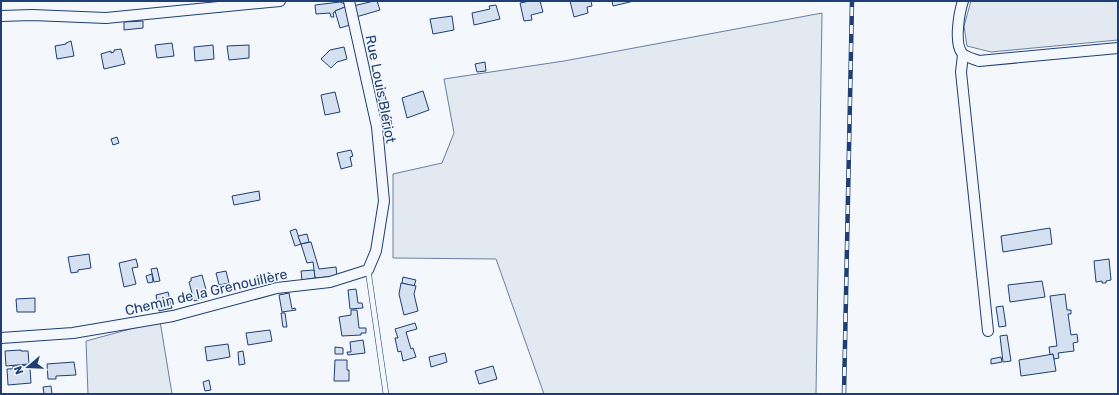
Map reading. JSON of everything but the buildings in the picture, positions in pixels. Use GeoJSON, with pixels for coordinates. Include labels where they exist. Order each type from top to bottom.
{"type":"FeatureCollection","features":[{"type":"Feature","properties":{"kind":"street"},"geometry":{"type":"LineString","coordinates":[[1,16],[32,15],[106,18],[276,1]]}},
{"type":"Feature","properties":{"kind":"street","name":"Rue Louis Blériot"},"geometry":{"type":"LineString","coordinates":[[349,1],[377,127],[384,201],[376,251],[368,270]]}},
{"type":"Feature","properties":{"kind":"street"},"geometry":{"type":"LineString","coordinates":[[963,1],[959,15],[958,47],[963,54],[979,61],[1118,48]]}},
{"type":"Feature","properties":{"kind":"street"},"geometry":{"type":"LineString","coordinates":[[963,54],[961,72],[988,331]]}},
{"type":"Feature","properties":{"kind":"street","name":"Chemin de la Grenouillère"},"geometry":{"type":"LineString","coordinates":[[1,338],[73,333],[173,316],[277,288],[330,282],[368,270]]}},
{"type":"Feature","properties":{"kind":"lane"},"geometry":{"type":"LineString","coordinates":[[368,270],[386,394]]}},
{"type":"Feature","properties":{"kind":"shaded area"},"geometry":{"type":"Polygon","coordinates":[[[971,1],[1118,1],[1118,40],[991,52],[967,46],[964,26],[971,1]]]}},
{"type":"Feature","properties":{"kind":"shaded area"},"geometry":{"type":"Polygon","coordinates":[[[822,13],[816,394],[544,394],[496,259],[393,258],[393,174],[442,163],[454,133],[444,79],[564,61],[822,13]]]}},
{"type":"Feature","properties":{"kind":"shaded area"},"geometry":{"type":"Polygon","coordinates":[[[160,321],[172,394],[88,394],[86,341],[160,321]]]}},
{"type":"Feature","properties":{"kind":"railway"},"geometry":{"type":"LineString","coordinates":[[844,394],[852,1]]}}]}
